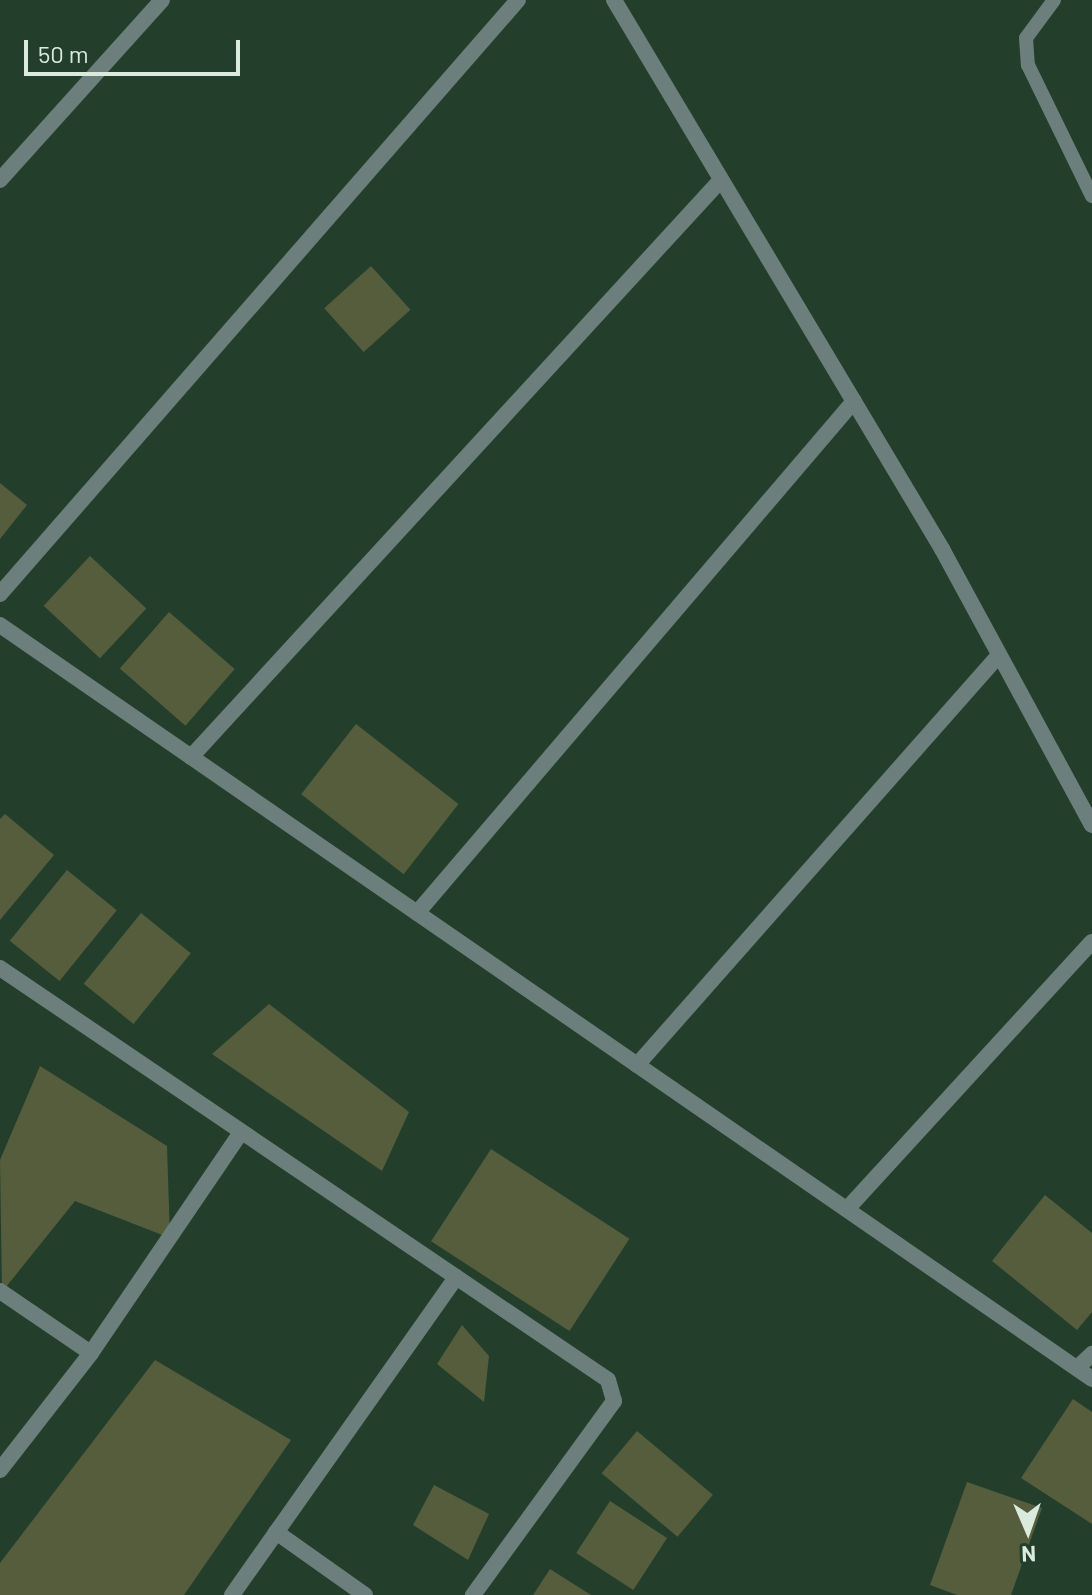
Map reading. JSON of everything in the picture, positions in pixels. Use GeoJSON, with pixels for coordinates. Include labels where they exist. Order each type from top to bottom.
{"type":"FeatureCollection","features":[{"type":"Feature","properties":{"kind":"street"},"geometry":{"type":"LineString","coordinates":[[0,180],[162,0]]}},
{"type":"Feature","properties":{"kind":"street"},"geometry":{"type":"LineString","coordinates":[[0,594],[518,0]]}},
{"type":"Feature","properties":{"kind":"street"},"geometry":{"type":"LineString","coordinates":[[614,0],[854,401],[1092,825]]}},
{"type":"Feature","properties":{"kind":"street"},"geometry":{"type":"LineString","coordinates":[[191,757],[720,181]]}},
{"type":"Feature","properties":{"kind":"street"},"geometry":{"type":"LineString","coordinates":[[417,913],[854,401]]}},
{"type":"Feature","properties":{"kind":"street"},"geometry":{"type":"LineString","coordinates":[[0,625],[1092,1379]]}},
{"type":"Feature","properties":{"kind":"street"},"geometry":{"type":"LineString","coordinates":[[637,1065],[999,655]]}},
{"type":"Feature","properties":{"kind":"street"},"geometry":{"type":"LineString","coordinates":[[847,1209],[1092,942]]}},
{"type":"Feature","properties":{"kind":"street"},"geometry":{"type":"LineString","coordinates":[[0,968],[608,1380],[615,1395],[473,1595]]}},
{"type":"Feature","properties":{"kind":"street"},"geometry":{"type":"LineString","coordinates":[[0,1470],[91,1353],[241,1132]]}},
{"type":"Feature","properties":{"kind":"street"},"geometry":{"type":"LineString","coordinates":[[232,1595],[456,1277]]}},
{"type":"Feature","properties":{"kind":"street"},"geometry":{"type":"LineString","coordinates":[[0,1291],[91,1353]]}},
{"type":"Feature","properties":{"kind":"street"},"geometry":{"type":"LineString","coordinates":[[1077,1368],[1092,1354]]}},
{"type":"Feature","properties":{"kind":"street"},"geometry":{"type":"LineString","coordinates":[[276,1532],[365,1595]]}},
{"type":"Feature","properties":{"kind":"lane"},"geometry":{"type":"LineString","coordinates":[[1054,0],[1026,38],[1028,65],[1092,196]]}},
{"type":"Feature","properties":{"kind":"building"},"geometry":{"type":"Polygon","coordinates":[[[371,266],[410,310],[364,352],[324,308],[371,266]]]}},
{"type":"Feature","properties":{"kind":"building"},"geometry":{"type":"Polygon","coordinates":[[[0,483],[27,505],[0,539],[0,483]]]}},
{"type":"Feature","properties":{"kind":"building"},"geometry":{"type":"Polygon","coordinates":[[[90,556],[146,609],[100,658],[44,606],[90,556]]]}},
{"type":"Feature","properties":{"kind":"building"},"geometry":{"type":"Polygon","coordinates":[[[169,612],[235,669],[185,726],[120,669],[169,612]]]}},
{"type":"Feature","properties":{"kind":"building"},"geometry":{"type":"Polygon","coordinates":[[[356,724],[458,804],[404,874],[301,794],[356,724]]]}},
{"type":"Feature","properties":{"kind":"building"},"geometry":{"type":"Polygon","coordinates":[[[5,814],[54,855],[0,920],[0,819],[5,814]]]}},
{"type":"Feature","properties":{"kind":"building"},"geometry":{"type":"Polygon","coordinates":[[[67,870],[117,910],[59,981],[10,941],[67,870]]]}},
{"type":"Feature","properties":{"kind":"building"},"geometry":{"type":"Polygon","coordinates":[[[141,913],[191,953],[133,1024],[84,984],[141,913]]]}},
{"type":"Feature","properties":{"kind":"building"},"geometry":{"type":"Polygon","coordinates":[[[269,1004],[409,1112],[382,1171],[212,1054],[269,1004]]]}},
{"type":"Feature","properties":{"kind":"building"},"geometry":{"type":"Polygon","coordinates":[[[40,1066],[167,1146],[170,1238],[75,1201],[2,1292],[0,1160],[40,1066]]]}},
{"type":"Feature","properties":{"kind":"building"},"geometry":{"type":"Polygon","coordinates":[[[491,1149],[629,1239],[569,1331],[431,1241],[491,1149]]]}},
{"type":"Feature","properties":{"kind":"building"},"geometry":{"type":"Polygon","coordinates":[[[1045,1195],[1092,1233],[1092,1312],[1077,1330],[992,1261],[1045,1195]]]}},
{"type":"Feature","properties":{"kind":"building"},"geometry":{"type":"Polygon","coordinates":[[[462,1325],[489,1356],[484,1402],[437,1364],[462,1325]]]}},
{"type":"Feature","properties":{"kind":"building"},"geometry":{"type":"Polygon","coordinates":[[[155,1360],[291,1440],[184,1595],[0,1595],[0,1563],[155,1360]]]}},
{"type":"Feature","properties":{"kind":"building"},"geometry":{"type":"Polygon","coordinates":[[[1073,1399],[1092,1412],[1092,1524],[1021,1478],[1073,1399]]]}},
{"type":"Feature","properties":{"kind":"building"},"geometry":{"type":"Polygon","coordinates":[[[637,1431],[713,1495],[677,1537],[602,1473],[637,1431]]]}},
{"type":"Feature","properties":{"kind":"building"},"geometry":{"type":"Polygon","coordinates":[[[967,1482],[1042,1508],[1011,1595],[957,1595],[930,1585],[967,1482]]]}},
{"type":"Feature","properties":{"kind":"building"},"geometry":{"type":"Polygon","coordinates":[[[434,1485],[489,1514],[468,1560],[413,1525],[434,1485]]]}},
{"type":"Feature","properties":{"kind":"building"},"geometry":{"type":"Polygon","coordinates":[[[610,1501],[667,1538],[633,1590],[576,1553],[610,1501]]]}},
{"type":"Feature","properties":{"kind":"building"},"geometry":{"type":"Polygon","coordinates":[[[550,1569],[591,1595],[533,1595],[550,1569]]]}}]}
